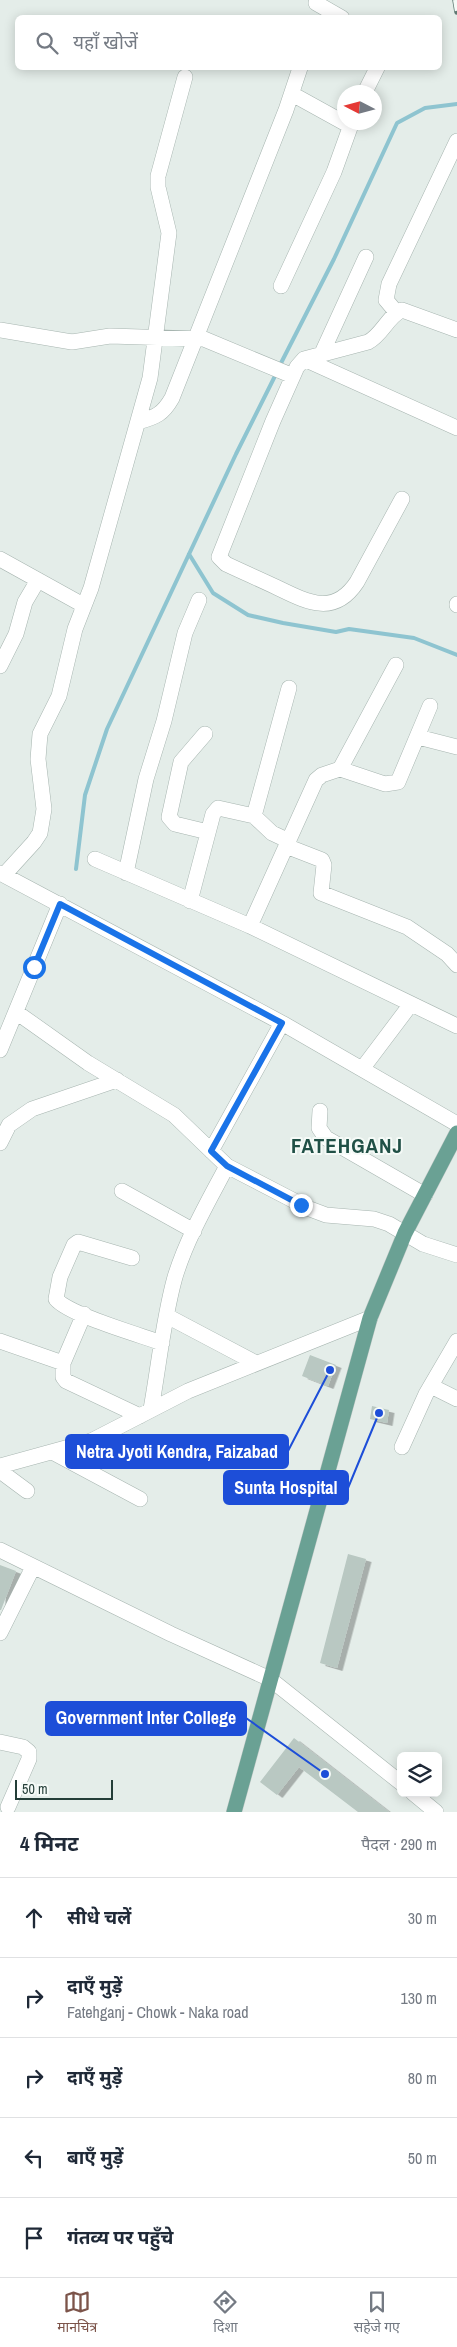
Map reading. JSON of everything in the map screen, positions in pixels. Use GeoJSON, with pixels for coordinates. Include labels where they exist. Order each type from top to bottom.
{"type":"FeatureCollection","features":[{"type":"Feature","properties":{"kind":"main road"},"geometry":{"type":"LineString","coordinates":[[234,1812],[370,1318],[405,1233],[457,1133]]}},
{"type":"Feature","properties":{"kind":"street"},"geometry":{"type":"LineString","coordinates":[[315,7],[335,15]]}},
{"type":"Feature","properties":{"kind":"street"},"geometry":{"type":"LineString","coordinates":[[138,422],[156,417],[164,412],[172,398],[292,94],[299,70]]}},
{"type":"Feature","properties":{"kind":"street"},"geometry":{"type":"LineString","coordinates":[[368,85],[376,70]]}},
{"type":"Feature","properties":{"kind":"street"},"geometry":{"type":"LineString","coordinates":[[185,77],[158,176],[158,187],[169,233],[150,378],[93,579],[67,656],[59,696],[37,744],[44,809],[40,833],[34,842],[2,874],[282,1023],[457,1124]]}},
{"type":"Feature","properties":{"kind":"street"},"geometry":{"type":"LineString","coordinates":[[292,94],[337,117]]}},
{"type":"Feature","properties":{"kind":"street"},"geometry":{"type":"LineString","coordinates":[[282,286],[334,172],[349,130]]}},
{"type":"Feature","properties":{"kind":"street"},"geometry":{"type":"LineString","coordinates":[[396,312],[386,300],[389,284],[457,141]]}},
{"type":"Feature","properties":{"kind":"street"},"geometry":{"type":"LineString","coordinates":[[322,353],[366,258]]}},
{"type":"Feature","properties":{"kind":"street"},"geometry":{"type":"LineString","coordinates":[[402,499],[350,593],[335,602],[324,604],[303,600],[222,562],[220,551],[284,372],[304,359],[368,342],[376,338],[396,312],[407,311],[457,330]]}},
{"type":"Feature","properties":{"kind":"street"},"geometry":{"type":"LineString","coordinates":[[0,330],[72,342],[110,336],[196,338],[213,342],[284,372]]}},
{"type":"Feature","properties":{"kind":"street"},"geometry":{"type":"LineString","coordinates":[[304,359],[457,428]]}},
{"type":"Feature","properties":{"kind":"street"},"geometry":{"type":"LineString","coordinates":[[0,559],[83,605]]}},
{"type":"Feature","properties":{"kind":"street"},"geometry":{"type":"LineString","coordinates":[[0,666],[16,634],[25,602],[38,580]]}},
{"type":"Feature","properties":{"kind":"street"},"geometry":{"type":"LineString","coordinates":[[126,873],[146,779],[168,705],[185,633],[199,600]]}},
{"type":"Feature","properties":{"kind":"street"},"geometry":{"type":"LineString","coordinates":[[340,769],[396,665]]}},
{"type":"Feature","properties":{"kind":"street"},"geometry":{"type":"LineString","coordinates":[[254,816],[289,688]]}},
{"type":"Feature","properties":{"kind":"street"},"geometry":{"type":"LineString","coordinates":[[250,926],[316,780],[322,775],[340,769],[391,784],[398,782],[430,706]]}},
{"type":"Feature","properties":{"kind":"street"},"geometry":{"type":"LineString","coordinates":[[205,734],[181,762],[169,817],[175,824],[208,832]]}},
{"type":"Feature","properties":{"kind":"street"},"geometry":{"type":"LineString","coordinates":[[418,737],[457,747]]}},
{"type":"Feature","properties":{"kind":"street"},"geometry":{"type":"LineString","coordinates":[[190,900],[213,814],[218,808],[254,816],[272,833],[288,844],[322,860],[324,865],[321,893],[394,920],[429,940],[457,965]]}},
{"type":"Feature","properties":{"kind":"street"},"geometry":{"type":"LineString","coordinates":[[95,859],[250,926],[457,1026]]}},
{"type":"Feature","properties":{"kind":"street"},"geometry":{"type":"LineString","coordinates":[[0,1050],[60,904]]}},
{"type":"Feature","properties":{"kind":"street"},"geometry":{"type":"LineString","coordinates":[[362,1068],[411,1004]]}},
{"type":"Feature","properties":{"kind":"street"},"geometry":{"type":"LineString","coordinates":[[16,1012],[88,1062],[174,1115],[227,1166],[310,1209],[326,1215],[374,1220],[389,1224],[423,1244],[457,1255]]}},
{"type":"Feature","properties":{"kind":"street"},"geometry":{"type":"LineString","coordinates":[[211,1151],[282,1023]]}},
{"type":"Feature","properties":{"kind":"street"},"geometry":{"type":"LineString","coordinates":[[0,1143],[9,1125],[32,1109],[117,1080]]}},
{"type":"Feature","properties":{"kind":"street"},"geometry":{"type":"LineString","coordinates":[[320,1111],[319,1128],[326,1138],[424,1195]]}},
{"type":"Feature","properties":{"kind":"street"},"geometry":{"type":"LineString","coordinates":[[146,1412],[176,1275],[194,1231],[227,1166]]}},
{"type":"Feature","properties":{"kind":"street"},"geometry":{"type":"LineString","coordinates":[[122,1191],[194,1231]]}},
{"type":"Feature","properties":{"kind":"street"},"geometry":{"type":"LineString","coordinates":[[132,1258],[84,1242],[78,1242],[74,1245],[60,1278],[56,1299],[59,1303],[84,1314],[162,1343]]}},
{"type":"Feature","properties":{"kind":"street"},"geometry":{"type":"LineString","coordinates":[[84,1314],[63,1363],[63,1377],[66,1381],[146,1412]]}},
{"type":"Feature","properties":{"kind":"street"},"geometry":{"type":"LineString","coordinates":[[167,1316],[256,1363]]}},
{"type":"Feature","properties":{"kind":"street"},"geometry":{"type":"LineString","coordinates":[[0,1466],[54,1453],[91,1441],[188,1391],[370,1318]]}},
{"type":"Feature","properties":{"kind":"street"},"geometry":{"type":"LineString","coordinates":[[0,1341],[63,1363]]}},
{"type":"Feature","properties":{"kind":"street"},"geometry":{"type":"LineString","coordinates":[[402,1447],[431,1386],[457,1341]]}},
{"type":"Feature","properties":{"kind":"street"},"geometry":{"type":"LineString","coordinates":[[431,1386],[457,1400]]}},
{"type":"Feature","properties":{"kind":"street"},"geometry":{"type":"LineString","coordinates":[[54,1453],[140,1499]]}},
{"type":"Feature","properties":{"kind":"street"},"geometry":{"type":"LineString","coordinates":[[0,1470],[27,1492]]}},
{"type":"Feature","properties":{"kind":"street"},"geometry":{"type":"LineString","coordinates":[[0,1550],[270,1679],[397,1780]]}},
{"type":"Feature","properties":{"kind":"street"},"geometry":{"type":"LineString","coordinates":[[0,1633],[33,1567]]}},
{"type":"Feature","properties":{"kind":"street"},"geometry":{"type":"LineString","coordinates":[[0,1742],[22,1747],[29,1752],[29,1759],[9,1808]]}},
{"type":"Feature","properties":{"kind":"street"},"geometry":{"type":"LineString","coordinates":[[418,1797],[436,1812]]}},
{"type":"Feature","properties":{"kind":"building"},"geometry":{"type":"Polygon","coordinates":[[[310,1355],[336,1365],[328,1386],[302,1376],[310,1355]]]}},
{"type":"Feature","properties":{"kind":"building"},"geometry":{"type":"Polygon","coordinates":[[[372,1406],[389,1410],[387,1423],[370,1419],[372,1406]]]}},
{"type":"Feature","properties":{"kind":"building"},"geometry":{"type":"Polygon","coordinates":[[[348,1554],[366,1559],[337,1668],[320,1663],[348,1554]]]}},
{"type":"Feature","properties":{"kind":"building"},"geometry":{"type":"Polygon","coordinates":[[[0,1565],[16,1571],[1,1610],[0,1610],[0,1565]]]}},
{"type":"Feature","properties":{"kind":"building"},"geometry":{"type":"Polygon","coordinates":[[[294,1738],[389,1812],[358,1812],[299,1767],[277,1795],[260,1782],[294,1738]]]}},
{"type":"Feature","properties":{"kind":"waterway"},"geometry":{"type":"LineString","coordinates":[[279,367],[334,259],[397,123],[425,108],[457,104]]}},
{"type":"Feature","properties":{"kind":"waterway"},"geometry":{"type":"LineString","coordinates":[[76,869],[85,795],[107,729],[236,454],[276,374]]}},
{"type":"Feature","properties":{"kind":"waterway"},"geometry":{"type":"LineString","coordinates":[[189,554],[213,593],[248,615],[336,632],[349,629],[414,638],[457,655]]}},
{"type":"Feature","properties":{"kind":"railway"},"geometry":{"type":"LineString","coordinates":[[455,0],[457,12]]}},
{"type":"Feature","properties":{"kind":"place","name":"Netra Jyoti Kendra, Faizabad"},"geometry":{"type":"Point","coordinates":[330,1370]}},
{"type":"Feature","properties":{"kind":"place","name":"Sunta Hospital"},"geometry":{"type":"Point","coordinates":[379,1413]}},
{"type":"Feature","properties":{"kind":"place","name":"Government Inter College"},"geometry":{"type":"Point","coordinates":[325,1774]}},
{"type":"Feature","properties":{"kind":"district","name":"FATEHGANJ"},"geometry":{"type":"Point","coordinates":[347,1146]}},
{"type":"Feature","properties":{"kind":"route"},"geometry":{"type":"LineString","coordinates":[[34,967],[60,904],[282,1023],[211,1151],[227,1166],[301,1205]]}}]}
